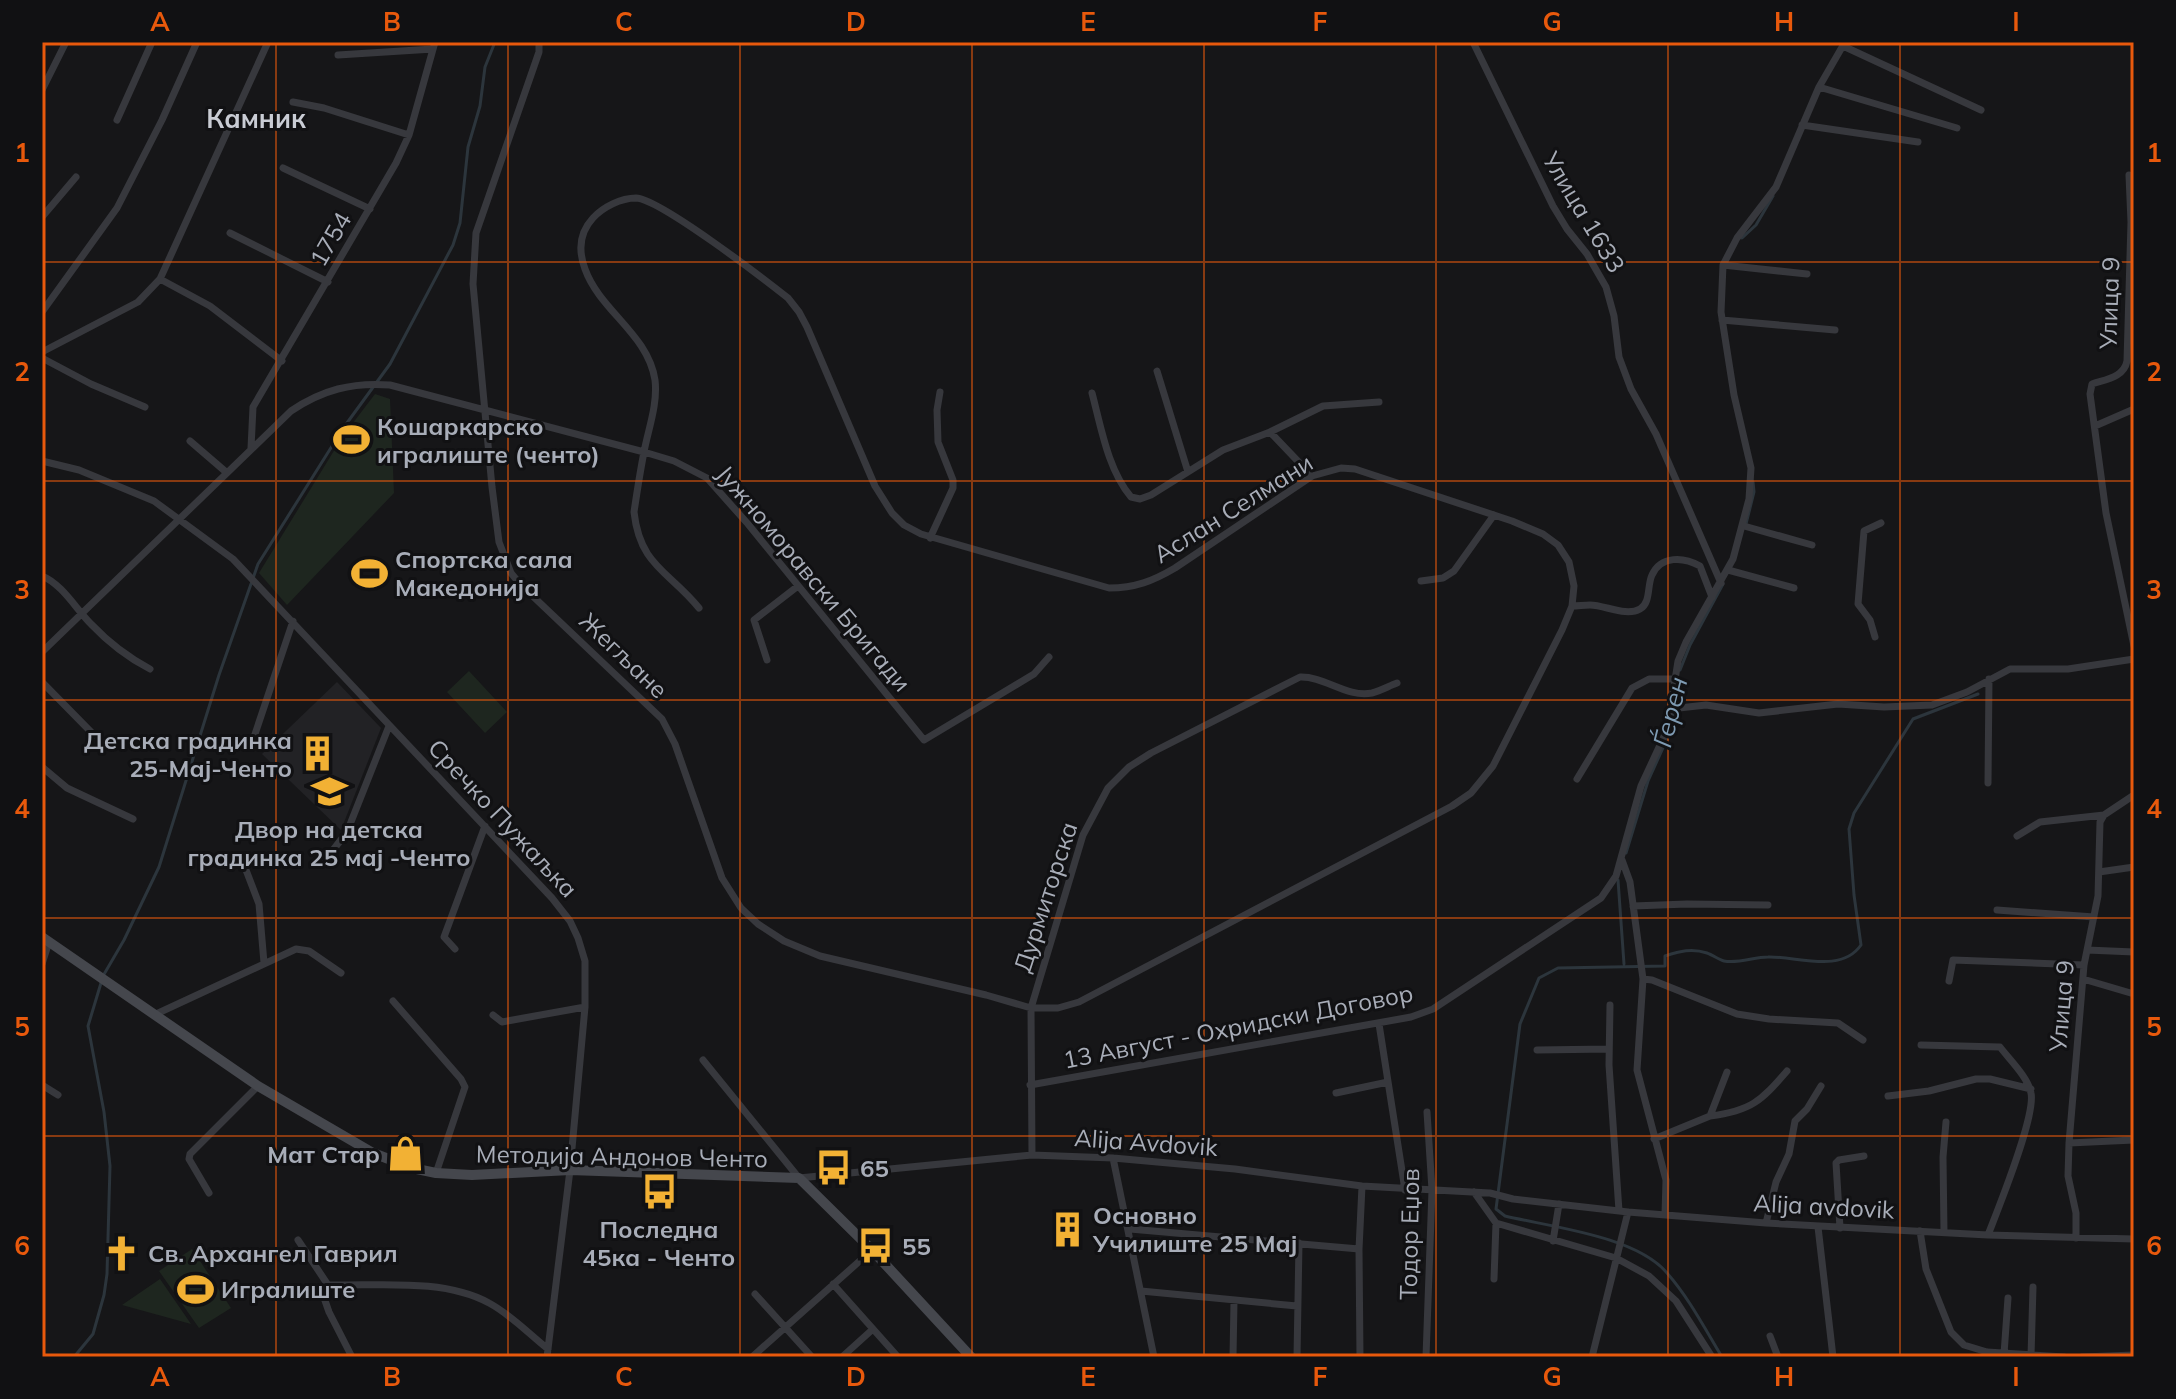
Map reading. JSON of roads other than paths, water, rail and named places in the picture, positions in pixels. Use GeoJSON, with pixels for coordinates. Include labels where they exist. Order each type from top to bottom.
{"type":"FeatureCollection","features":[{"type":"Feature","properties":{"kind":"main road","name":"Методија Андонов Ченто"},"geometry":{"type":"LineString","coordinates":[[46,940],[258,1086],[373,1153],[412,1168],[472,1175],[570,1170],[799,1178],[872,1250],[971,1357]]}},
{"type":"Feature","properties":{"kind":"street"},"geometry":{"type":"LineString","coordinates":[[42,90],[66,42]]}},
{"type":"Feature","properties":{"kind":"street"},"geometry":{"type":"LineString","coordinates":[[117,120],[152,42]]}},
{"type":"Feature","properties":{"kind":"street"},"geometry":{"type":"LineString","coordinates":[[42,312],[117,208],[197,42]]}},
{"type":"Feature","properties":{"kind":"street"},"geometry":{"type":"LineString","coordinates":[[42,355],[138,302],[160,279],[268,42]]}},
{"type":"Feature","properties":{"kind":"street","name":"Жегљане"},"geometry":{"type":"LineString","coordinates":[[539,42],[539,52],[476,233],[473,284],[499,542],[511,573],[662,719],[675,744],[722,878],[741,908],[758,924],[784,941],[820,956],[1031,1008]]}},
{"type":"Feature","properties":{"kind":"street","name":"Улица 1633"},"geometry":{"type":"LineString","coordinates":[[1473,42],[1553,206],[1606,287],[1614,316],[1619,357],[1631,389],[1656,434],[1721,583]]}},
{"type":"Feature","properties":{"kind":"street"},"geometry":{"type":"LineString","coordinates":[[1844,44],[1981,110]]}},
{"type":"Feature","properties":{"kind":"street","name":"13 Август - Охридски Договор"},"geometry":{"type":"LineString","coordinates":[[1030,1085],[1411,1017],[1433,1009],[1601,898],[1616,876],[1641,786],[1667,730],[1674,679],[1686,642],[1728,570],[1744,526],[1751,468],[1734,395],[1722,320],[1723,265],[1737,238],[1776,187],[1819,87],[1844,44]]}},
{"type":"Feature","properties":{"kind":"street"},"geometry":{"type":"LineString","coordinates":[[338,55],[434,45]]}},
{"type":"Feature","properties":{"kind":"street","name":"1754"},"geometry":{"type":"LineString","coordinates":[[251,448],[253,407],[370,209],[409,135],[434,45]]}},
{"type":"Feature","properties":{"kind":"street"},"geometry":{"type":"LineString","coordinates":[[1819,87],[1957,128]]}},
{"type":"Feature","properties":{"kind":"street"},"geometry":{"type":"LineString","coordinates":[[293,102],[324,108],[409,135]]}},
{"type":"Feature","properties":{"kind":"street"},"geometry":{"type":"LineString","coordinates":[[1802,125],[1918,142]]}},
{"type":"Feature","properties":{"kind":"street"},"geometry":{"type":"LineString","coordinates":[[283,168],[370,209]]}},
{"type":"Feature","properties":{"kind":"street","name":"Улица 9"},"geometry":{"type":"LineString","coordinates":[[2129,175],[2131,222],[2127,361],[2121,374],[2092,384],[2090,388],[2106,513],[2134,646]]}},
{"type":"Feature","properties":{"kind":"street"},"geometry":{"type":"LineString","coordinates":[[42,217],[76,177]]}},
{"type":"Feature","properties":{"kind":"street","name":"Аслан Селмани"},"geometry":{"type":"LineString","coordinates":[[644,452],[655,384],[650,360],[600,295],[585,270],[580,248],[584,231],[595,216],[609,206],[638,198],[668,210],[788,298],[807,327],[875,486],[892,513],[904,525],[930,538],[1109,588],[1138,586],[1158,579],[1312,476],[1341,468],[1355,469],[1494,515],[1543,534],[1558,545],[1569,562],[1574,586],[1572,606],[1493,766],[1471,793],[1404,833],[1079,1002],[1058,1008],[1031,1008]]}},
{"type":"Feature","properties":{"kind":"street"},"geometry":{"type":"LineString","coordinates":[[230,233],[328,282]]}},
{"type":"Feature","properties":{"kind":"street"},"geometry":{"type":"LineString","coordinates":[[1723,265],[1807,274]]}},
{"type":"Feature","properties":{"kind":"street"},"geometry":{"type":"LineString","coordinates":[[160,279],[210,306],[282,361]]}},
{"type":"Feature","properties":{"kind":"street"},"geometry":{"type":"LineString","coordinates":[[1722,320],[1835,330]]}},
{"type":"Feature","properties":{"kind":"street"},"geometry":{"type":"LineString","coordinates":[[42,355],[91,384],[145,407]]}},
{"type":"Feature","properties":{"kind":"street"},"geometry":{"type":"LineString","coordinates":[[1157,371],[1188,472]]}},
{"type":"Feature","properties":{"kind":"street","name":"Јужноморавски Бригади"},"geometry":{"type":"LineString","coordinates":[[42,652],[291,411],[311,397],[344,386],[372,383],[390,385],[644,452],[674,461],[707,478],[924,740],[1034,674],[1049,657]]}},
{"type":"Feature","properties":{"kind":"street"},"geometry":{"type":"LineString","coordinates":[[930,538],[953,488],[936,431],[940,392]]}},
{"type":"Feature","properties":{"kind":"street"},"geometry":{"type":"LineString","coordinates":[[1092,393],[1112,460],[1131,497],[1145,498],[1223,450],[1270,432],[1323,406],[1379,402]]}},
{"type":"Feature","properties":{"kind":"street"},"geometry":{"type":"LineString","coordinates":[[2095,426],[2134,409]]}},
{"type":"Feature","properties":{"kind":"street"},"geometry":{"type":"LineString","coordinates":[[1270,432],[1312,476]]}},
{"type":"Feature","properties":{"kind":"street"},"geometry":{"type":"LineString","coordinates":[[190,441],[226,472]]}},
{"type":"Feature","properties":{"kind":"street"},"geometry":{"type":"LineString","coordinates":[[644,452],[634,512],[636,533],[648,557],[686,591],[699,608]]}},
{"type":"Feature","properties":{"kind":"street","name":"Сречко Пужаљка"},"geometry":{"type":"LineString","coordinates":[[42,461],[121,485],[180,518],[233,559],[485,826],[570,921],[585,961],[585,1007],[570,1170],[547,1353]]}},
{"type":"Feature","properties":{"kind":"street"},"geometry":{"type":"LineString","coordinates":[[1421,581],[1443,578],[1454,571],[1494,515]]}},
{"type":"Feature","properties":{"kind":"street"},"geometry":{"type":"LineString","coordinates":[[1875,637],[1870,620],[1858,604],[1864,531],[1881,523]]}},
{"type":"Feature","properties":{"kind":"street"},"geometry":{"type":"LineString","coordinates":[[1744,526],[1812,545]]}},
{"type":"Feature","properties":{"kind":"street"},"geometry":{"type":"LineString","coordinates":[[1572,606],[1639,610],[1645,604],[1653,571],[1668,560],[1679,558],[1700,566],[1712,597]]}},
{"type":"Feature","properties":{"kind":"street"},"geometry":{"type":"LineString","coordinates":[[1728,570],[1794,588]]}},
{"type":"Feature","properties":{"kind":"street"},"geometry":{"type":"LineString","coordinates":[[42,576],[62,591],[127,657],[150,669]]}},
{"type":"Feature","properties":{"kind":"street"},"geometry":{"type":"LineString","coordinates":[[767,660],[754,620],[798,586]]}},
{"type":"Feature","properties":{"kind":"street"},"geometry":{"type":"LineString","coordinates":[[251,746],[293,621]]}},
{"type":"Feature","properties":{"kind":"street"},"geometry":{"type":"LineString","coordinates":[[1670,709],[1706,705],[1759,713],[1838,704],[1932,705],[2020,667],[2068,669],[2134,659]]}},
{"type":"Feature","properties":{"kind":"street","name":"Дурмиторска"},"geometry":{"type":"LineString","coordinates":[[1032,1155],[1031,1008],[1083,835],[1108,788],[1129,767],[1151,753],[1300,677],[1310,677],[1359,693],[1372,693],[1397,683]]}},
{"type":"Feature","properties":{"kind":"street"},"geometry":{"type":"LineString","coordinates":[[1577,779],[1632,688],[1649,679],[1674,679]]}},
{"type":"Feature","properties":{"kind":"street"},"geometry":{"type":"LineString","coordinates":[[1988,783],[1989,679]]}},
{"type":"Feature","properties":{"kind":"street"},"geometry":{"type":"LineString","coordinates":[[42,682],[94,735]]}},
{"type":"Feature","properties":{"kind":"street"},"geometry":{"type":"LineString","coordinates":[[323,863],[347,832],[389,726]]}},
{"type":"Feature","properties":{"kind":"street"},"geometry":{"type":"LineString","coordinates":[[42,767],[67,788],[133,819]]}},
{"type":"Feature","properties":{"kind":"street"},"geometry":{"type":"LineString","coordinates":[[2017,836],[2040,822],[2104,815],[2134,795]]}},
{"type":"Feature","properties":{"kind":"street","name":"Улица 9"},"geometry":{"type":"LineString","coordinates":[[2076,1238],[2076,1213],[2068,1176],[2069,1143],[2084,965],[2094,917],[2100,822],[2104,815]]}},
{"type":"Feature","properties":{"kind":"street"},"geometry":{"type":"LineString","coordinates":[[455,949],[444,937],[485,826]]}},
{"type":"Feature","properties":{"kind":"street"},"geometry":{"type":"LineString","coordinates":[[1622,860],[1630,882],[1642,975],[1637,1070],[1667,1188],[1665,1214]]}},
{"type":"Feature","properties":{"kind":"street"},"geometry":{"type":"LineString","coordinates":[[2099,872],[2134,867]]}},
{"type":"Feature","properties":{"kind":"street"},"geometry":{"type":"LineString","coordinates":[[246,870],[259,904],[264,963]]}},
{"type":"Feature","properties":{"kind":"street"},"geometry":{"type":"LineString","coordinates":[[1633,906],[1768,905]]}},
{"type":"Feature","properties":{"kind":"street"},"geometry":{"type":"LineString","coordinates":[[1997,910],[2094,917]]}},
{"type":"Feature","properties":{"kind":"street","name":"Методија Андонов Ченто"},"geometry":{"type":"LineString","coordinates":[[42,964],[46,940]]}},
{"type":"Feature","properties":{"kind":"street"},"geometry":{"type":"LineString","coordinates":[[154,1015],[264,963],[303,949],[341,973]]}},
{"type":"Feature","properties":{"kind":"street"},"geometry":{"type":"LineString","coordinates":[[2087,950],[2134,952]]}},
{"type":"Feature","properties":{"kind":"street"},"geometry":{"type":"LineString","coordinates":[[1949,981],[1953,960],[2084,965]]}},
{"type":"Feature","properties":{"kind":"street"},"geometry":{"type":"LineString","coordinates":[[1642,975],[1737,1014],[1838,1023],[1863,1040]]}},
{"type":"Feature","properties":{"kind":"street"},"geometry":{"type":"LineString","coordinates":[[2083,979],[2134,994]]}},
{"type":"Feature","properties":{"kind":"street","name":"Методија Андонов Ченто"},"geometry":{"type":"LineString","coordinates":[[393,1001],[465,1087],[436,1173]]}},
{"type":"Feature","properties":{"kind":"street"},"geometry":{"type":"LineString","coordinates":[[1592,1357],[1622,1232],[1624,1211],[1609,1049],[1610,1005]]}},
{"type":"Feature","properties":{"kind":"street"},"geometry":{"type":"LineString","coordinates":[[493,1015],[502,1022],[585,1007]]}},
{"type":"Feature","properties":{"kind":"street"},"geometry":{"type":"LineString","coordinates":[[1379,1024],[1405,1190]]}},
{"type":"Feature","properties":{"kind":"street"},"geometry":{"type":"LineString","coordinates":[[1921,1045],[2000,1047],[2031,1089],[2032,1100],[2022,1140],[1988,1235]]}},
{"type":"Feature","properties":{"kind":"street"},"geometry":{"type":"LineString","coordinates":[[1537,1050],[1609,1049]]}},
{"type":"Feature","properties":{"kind":"street"},"geometry":{"type":"LineString","coordinates":[[703,1060],[799,1178]]}},
{"type":"Feature","properties":{"kind":"street"},"geometry":{"type":"LineString","coordinates":[[1654,1139],[1710,1116],[1735,1113],[1748,1107],[1767,1094],[1787,1071]]}},
{"type":"Feature","properties":{"kind":"street"},"geometry":{"type":"LineString","coordinates":[[1710,1116],[1727,1072]]}},
{"type":"Feature","properties":{"kind":"street"},"geometry":{"type":"LineString","coordinates":[[1888,1096],[1929,1091],[1976,1079],[1990,1079],[2031,1089]]}},
{"type":"Feature","properties":{"kind":"street"},"geometry":{"type":"LineString","coordinates":[[1336,1093],[1388,1082]]}},
{"type":"Feature","properties":{"kind":"street"},"geometry":{"type":"LineString","coordinates":[[42,1085],[58,1095]]}},
{"type":"Feature","properties":{"kind":"street"},"geometry":{"type":"LineString","coordinates":[[209,1193],[189,1159],[190,1154],[258,1086]]}},
{"type":"Feature","properties":{"kind":"street"},"geometry":{"type":"LineString","coordinates":[[1766,1223],[1776,1182],[1789,1154],[1795,1121],[1807,1109],[1821,1086]]}},
{"type":"Feature","properties":{"kind":"street","name":"Тодор Еџов"},"geometry":{"type":"LineString","coordinates":[[1426,1357],[1432,1190],[1427,1112]]}},
{"type":"Feature","properties":{"kind":"street"},"geometry":{"type":"LineString","coordinates":[[1944,1232],[1946,1122]]}},
{"type":"Feature","properties":{"kind":"street"},"geometry":{"type":"LineString","coordinates":[[2069,1143],[2134,1140]]}},
{"type":"Feature","properties":{"kind":"street","name":"Alija Avdovik"},"geometry":{"type":"LineString","coordinates":[[799,1178],[1032,1155],[1113,1158],[1235,1169],[1362,1186],[1490,1193],[1513,1199]]}},
{"type":"Feature","properties":{"kind":"street"},"geometry":{"type":"LineString","coordinates":[[1840,1228],[1836,1163],[1864,1156]]}},
{"type":"Feature","properties":{"kind":"street"},"geometry":{"type":"LineString","coordinates":[[1113,1158],[1154,1357]]}},
{"type":"Feature","properties":{"kind":"street"},"geometry":{"type":"LineString","coordinates":[[1360,1357],[1362,1186]]}},
{"type":"Feature","properties":{"kind":"street"},"geometry":{"type":"LineString","coordinates":[[1474,1192],[1496,1223],[1494,1279]]}},
{"type":"Feature","properties":{"kind":"street","name":"Alija avdovik"},"geometry":{"type":"LineString","coordinates":[[1513,1199],[1818,1227],[2134,1239]]}},
{"type":"Feature","properties":{"kind":"street"},"geometry":{"type":"LineString","coordinates":[[1554,1239],[1559,1204]]}},
{"type":"Feature","properties":{"kind":"street"},"geometry":{"type":"LineString","coordinates":[[1496,1223],[1617,1254],[1665,1288],[1712,1357]]}},
{"type":"Feature","properties":{"kind":"street"},"geometry":{"type":"LineString","coordinates":[[1818,1227],[1833,1357]]}},
{"type":"Feature","properties":{"kind":"street"},"geometry":{"type":"LineString","coordinates":[[1130,1229],[1359,1249]]}},
{"type":"Feature","properties":{"kind":"street"},"geometry":{"type":"LineString","coordinates":[[1920,1231],[1926,1269],[1951,1332],[1964,1345],[1987,1352],[2064,1357]]}},
{"type":"Feature","properties":{"kind":"street"},"geometry":{"type":"LineString","coordinates":[[298,1240],[328,1285]]}},
{"type":"Feature","properties":{"kind":"street"},"geometry":{"type":"LineString","coordinates":[[1297,1357],[1299,1243]]}},
{"type":"Feature","properties":{"kind":"street"},"geometry":{"type":"LineString","coordinates":[[752,1357],[872,1250]]}},
{"type":"Feature","properties":{"kind":"street"},"geometry":{"type":"LineString","coordinates":[[833,1284],[898,1357]]}},
{"type":"Feature","properties":{"kind":"street"},"geometry":{"type":"LineString","coordinates":[[328,1285],[445,1288],[471,1294],[492,1304],[547,1353]]}},
{"type":"Feature","properties":{"kind":"street"},"geometry":{"type":"LineString","coordinates":[[328,1285],[322,1292],[352,1357]]}},
{"type":"Feature","properties":{"kind":"street"},"geometry":{"type":"LineString","coordinates":[[2031,1356],[2033,1287]]}},
{"type":"Feature","properties":{"kind":"street"},"geometry":{"type":"LineString","coordinates":[[1141,1291],[1297,1306]]}},
{"type":"Feature","properties":{"kind":"street"},"geometry":{"type":"LineString","coordinates":[[755,1294],[812,1357]]}},
{"type":"Feature","properties":{"kind":"street"},"geometry":{"type":"LineString","coordinates":[[2004,1354],[2008,1298]]}},
{"type":"Feature","properties":{"kind":"street"},"geometry":{"type":"LineString","coordinates":[[1233,1357],[1234,1301]]}},
{"type":"Feature","properties":{"kind":"street"},"geometry":{"type":"LineString","coordinates":[[842,1357],[873,1329]]}},
{"type":"Feature","properties":{"kind":"street"},"geometry":{"type":"LineString","coordinates":[[1770,1336],[1778,1357]]}},
{"type":"Feature","properties":{"kind":"street"},"geometry":{"type":"LineString","coordinates":[[2082,1357],[2134,1355]]}},
{"type":"Feature","properties":{"kind":"waterway"},"geometry":{"type":"LineString","coordinates":[[103,976],[159,867],[219,675],[258,564],[344,427],[390,364],[453,245],[460,223],[468,147],[480,106],[485,67],[495,42]]}},
{"type":"Feature","properties":{"kind":"waterway","name":"Ѓерен"},"geometry":{"type":"LineString","coordinates":[[1742,238],[1756,225],[1773,196]]}},
{"type":"Feature","properties":{"kind":"waterway","name":"Ѓерен"},"geometry":{"type":"LineString","coordinates":[[1746,524],[1754,492],[1753,482]]}},
{"type":"Feature","properties":{"kind":"waterway","name":"Ѓерен"},"geometry":{"type":"LineString","coordinates":[[1680,670],[1723,584]]}},
{"type":"Feature","properties":{"kind":"waterway","name":"Ѓерен"},"geometry":{"type":"LineString","coordinates":[[1626,853],[1648,781],[1671,730],[1678,681]]}},
{"type":"Feature","properties":{"kind":"waterway"},"geometry":{"type":"LineString","coordinates":[[1722,1357],[1682,1293],[1653,1260],[1614,1242],[1505,1216],[1496,1209],[1520,1024],[1539,978],[1558,968],[1665,966],[1665,956],[1691,950],[1729,962],[1768,957],[1818,962],[1842,959],[1852,954],[1861,945],[1849,829],[1854,813],[1913,719],[1978,694]]}},
{"type":"Feature","properties":{"kind":"waterway"},"geometry":{"type":"LineString","coordinates":[[1618,880],[1624,964]]}},
{"type":"Feature","properties":{"kind":"waterway"},"geometry":{"type":"LineString","coordinates":[[74,1357],[93,1334],[107,1274],[110,1166],[104,1112],[88,1026],[101,983]]}},
{"type":"Feature","properties":{"kind":"place","name":"Кошаркарско игралиште (ченто)"},"geometry":{"type":"Point","coordinates":[351,440]}},
{"type":"Feature","properties":{"kind":"place","name":"Спортска сала Македонија"},"geometry":{"type":"Point","coordinates":[369,573]}},
{"type":"Feature","properties":{"kind":"place","name":"Детска градинка 25-Мај-Ченто"},"geometry":{"type":"Point","coordinates":[318,754]}},
{"type":"Feature","properties":{"kind":"place","name":"Двор на детска градинка 25 мај -Ченто"},"geometry":{"type":"Point","coordinates":[329,792]}},
{"type":"Feature","properties":{"kind":"place","name":"Мат Стар"},"geometry":{"type":"Point","coordinates":[406,1154]}},
{"type":"Feature","properties":{"kind":"place","name":"65"},"geometry":{"type":"Point","coordinates":[834,1168]}},
{"type":"Feature","properties":{"kind":"place","name":"Последна 45ка - Ченто"},"geometry":{"type":"Point","coordinates":[659,1192]}},
{"type":"Feature","properties":{"kind":"place","name":"Основно Училиште 25 Мај"},"geometry":{"type":"Point","coordinates":[1067,1229]}},
{"type":"Feature","properties":{"kind":"place","name":"55"},"geometry":{"type":"Point","coordinates":[876,1246]}},
{"type":"Feature","properties":{"kind":"place","name":"Св. Архангел Гаврил"},"geometry":{"type":"Point","coordinates":[122,1253]}},
{"type":"Feature","properties":{"kind":"place","name":"Игралиште"},"geometry":{"type":"Point","coordinates":[195,1289]}},
{"type":"Feature","properties":{"kind":"district","name":"Камник"},"geometry":{"type":"Point","coordinates":[256,118]}}]}
